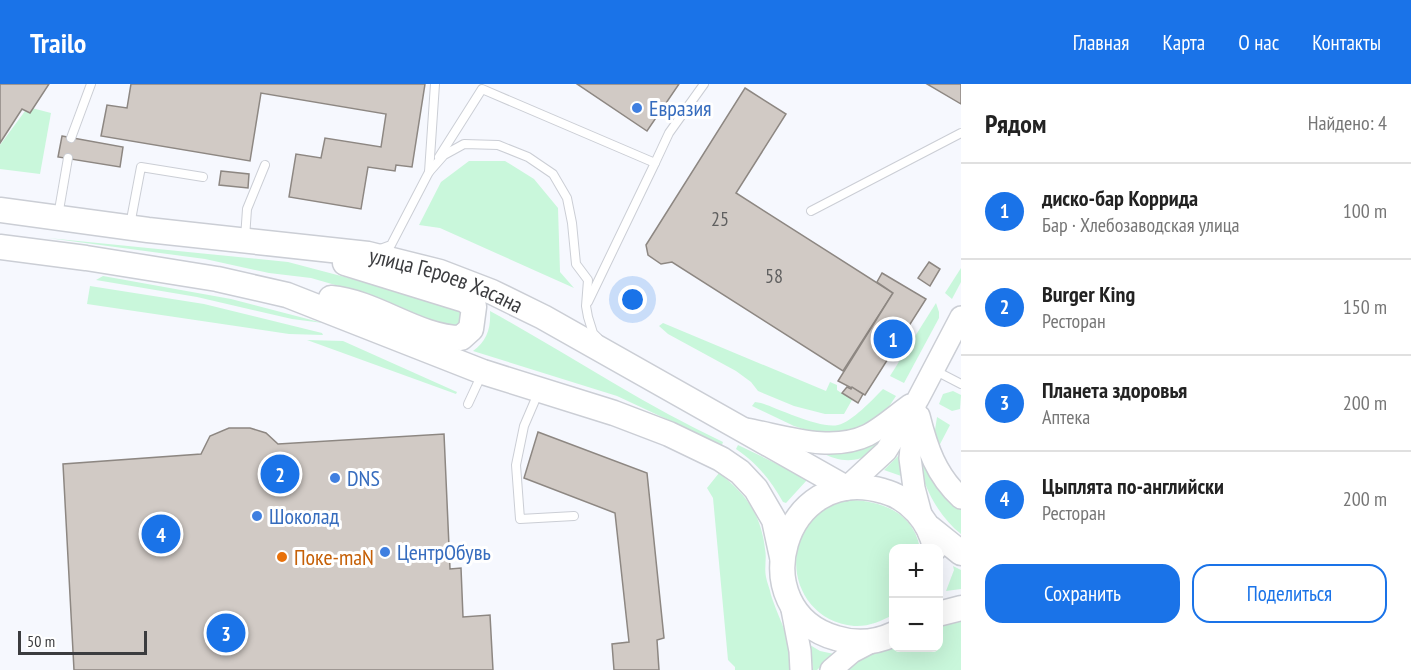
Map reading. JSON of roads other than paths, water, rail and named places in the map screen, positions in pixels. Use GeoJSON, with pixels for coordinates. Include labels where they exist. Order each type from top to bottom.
{"type":"FeatureCollection","features":[{"type":"Feature","properties":{"kind":"main road","name":"улица Героев Хасана"},"geometry":{"type":"LineString","coordinates":[[0,210],[368,254],[440,272],[492,292],[543,317],[846,488]]}},
{"type":"Feature","properties":{"kind":"main road"},"geometry":{"type":"LineString","coordinates":[[0,247],[217,279],[287,295],[340,299],[387,314],[444,338],[461,338],[471,329],[474,307],[465,300],[349,265],[304,246]]}},
{"type":"Feature","properties":{"kind":"main road"},"geometry":{"type":"LineString","coordinates":[[287,295],[483,372],[614,413],[669,434],[721,459],[740,472],[756,489],[774,520],[785,585],[800,651],[801,670]]}},
{"type":"Feature","properties":{"kind":"main road"},"geometry":{"type":"LineString","coordinates":[[846,488],[886,451],[961,317]]}},
{"type":"Feature","properties":{"kind":"main road"},"geometry":{"type":"LineString","coordinates":[[738,427],[831,444],[840,443],[868,435],[915,401]]}},
{"type":"Feature","properties":{"kind":"main road"},"geometry":{"type":"LineString","coordinates":[[915,401],[927,446],[937,470],[961,498]]}},
{"type":"Feature","properties":{"kind":"main road"},"geometry":{"type":"LineString","coordinates":[[915,401],[910,458],[914,488],[929,531]]}},
{"type":"Feature","properties":{"kind":"main road"},"geometry":{"type":"LineString","coordinates":[[782,557],[790,529],[808,507],[819,498],[846,488],[874,488],[888,492],[912,507],[929,531],[961,553]]}},
{"type":"Feature","properties":{"kind":"main road"},"geometry":{"type":"LineString","coordinates":[[790,599],[807,622],[818,630],[845,641],[883,637]]}},
{"type":"Feature","properties":{"kind":"main road"},"geometry":{"type":"LineString","coordinates":[[943,613],[961,608]]}},
{"type":"Feature","properties":{"kind":"main road"},"geometry":{"type":"LineString","coordinates":[[831,670],[852,652],[883,637]]}},
{"type":"Feature","properties":{"kind":"lane"},"geometry":{"type":"LineString","coordinates":[[71,138],[91,84]]}},
{"type":"Feature","properties":{"kind":"lane"},"geometry":{"type":"LineString","coordinates":[[429,172],[435,84]]}},
{"type":"Feature","properties":{"kind":"lane"},"geometry":{"type":"LineString","coordinates":[[586,306],[669,134],[704,84]]}},
{"type":"Feature","properties":{"kind":"lane"},"geometry":{"type":"LineString","coordinates":[[368,254],[391,245],[429,172],[484,86],[655,163]]}},
{"type":"Feature","properties":{"kind":"lane"},"geometry":{"type":"LineString","coordinates":[[811,211],[961,133]]}},
{"type":"Feature","properties":{"kind":"lane"},"geometry":{"type":"LineString","coordinates":[[429,172],[444,155],[464,144],[475,144],[498,145],[528,157],[553,174],[567,198],[573,223],[576,264],[588,280],[586,306],[593,333],[616,357]]}},
{"type":"Feature","properties":{"kind":"lane"},"geometry":{"type":"LineString","coordinates":[[58,218],[68,158]]}},
{"type":"Feature","properties":{"kind":"lane"},"geometry":{"type":"LineString","coordinates":[[245,239],[247,209],[265,165]]}},
{"type":"Feature","properties":{"kind":"lane"},"geometry":{"type":"LineString","coordinates":[[129,227],[141,167],[203,177]]}},
{"type":"Feature","properties":{"kind":"lane"},"geometry":{"type":"LineString","coordinates":[[933,370],[961,384]]}},
{"type":"Feature","properties":{"kind":"lane"},"geometry":{"type":"LineString","coordinates":[[468,404],[483,372]]}},
{"type":"Feature","properties":{"kind":"lane"},"geometry":{"type":"LineString","coordinates":[[539,390],[524,426],[516,465],[520,519],[574,516]]}},
{"type":"Feature","properties":{"kind":"place","name":"Евразия"},"geometry":{"type":"Point","coordinates":[637,108]}},
{"type":"Feature","properties":{"kind":"place","name":"диско-бар Коррида"},"geometry":{"type":"Point","coordinates":[893,339]}},
{"type":"Feature","properties":{"kind":"place","name":"Burger King"},"geometry":{"type":"Point","coordinates":[280,474]}},
{"type":"Feature","properties":{"kind":"place","name":"DNS"},"geometry":{"type":"Point","coordinates":[335,478]}},
{"type":"Feature","properties":{"kind":"place","name":"Шоколад"},"geometry":{"type":"Point","coordinates":[257,516]}},
{"type":"Feature","properties":{"kind":"place","name":"Цыплята по-английски"},"geometry":{"type":"Point","coordinates":[161,534]}},
{"type":"Feature","properties":{"kind":"place","name":"ЦентрОбувь"},"geometry":{"type":"Point","coordinates":[385,552]}},
{"type":"Feature","properties":{"kind":"place","name":"Поке-maN"},"geometry":{"type":"Point","coordinates":[282,557]}},
{"type":"Feature","properties":{"kind":"place","name":"Планета здоровья"},"geometry":{"type":"Point","coordinates":[226,633]}}]}
